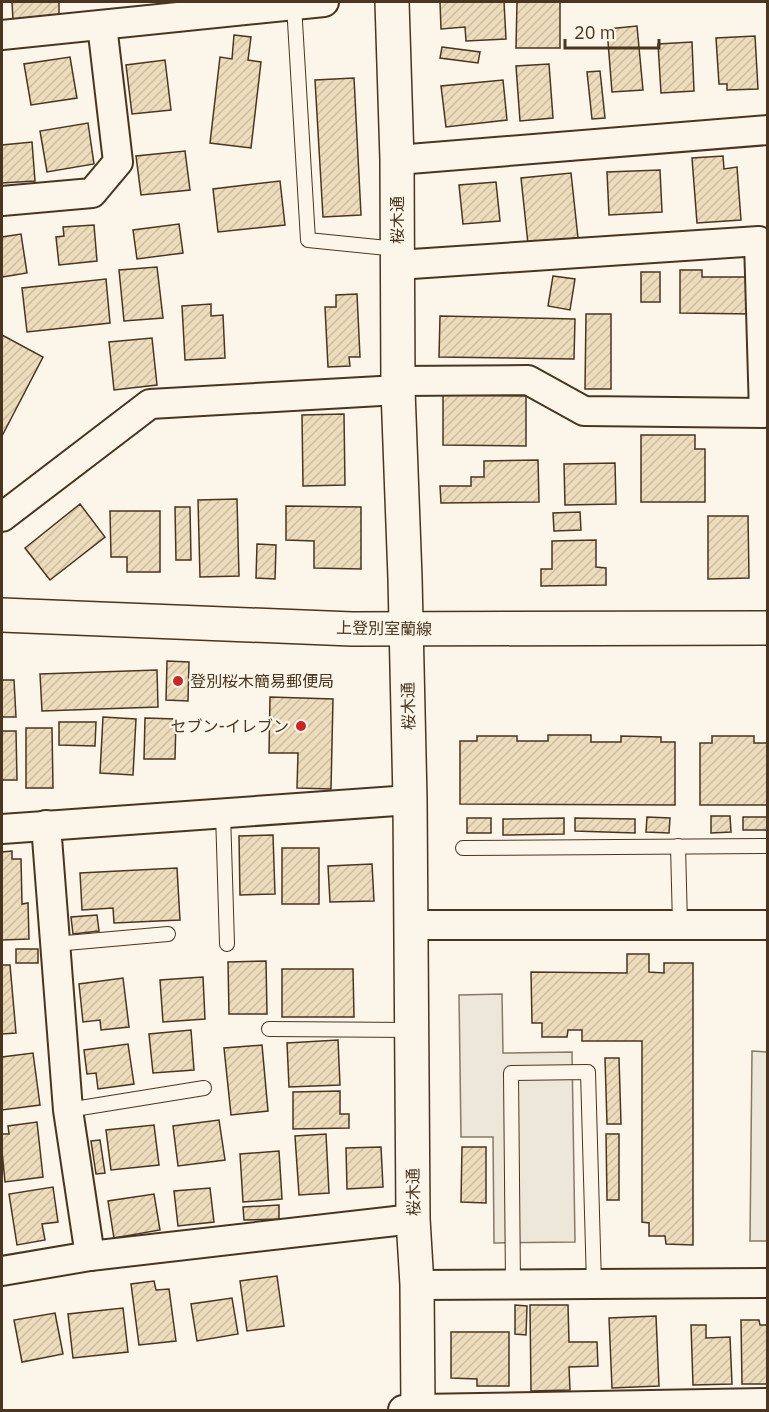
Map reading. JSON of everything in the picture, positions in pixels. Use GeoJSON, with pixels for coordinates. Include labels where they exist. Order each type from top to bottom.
{"type":"FeatureCollection","features":[{"type":"Feature","properties":{"kind":"street"},"geometry":{"type":"LineString","coordinates":[[2,35],[324,2]]}},
{"type":"Feature","properties":{"kind":"street","name":"桜木通"},"geometry":{"type":"LineString","coordinates":[[392,2],[397,160],[398,385],[410,800],[413,1219],[417,1285],[413,1410]]}},
{"type":"Feature","properties":{"kind":"street"},"geometry":{"type":"LineString","coordinates":[[2,201],[92,193],[118,162],[102,25]]}},
{"type":"Feature","properties":{"kind":"street"},"geometry":{"type":"LineString","coordinates":[[397,160],[768,130]]}},
{"type":"Feature","properties":{"kind":"street"},"geometry":{"type":"LineString","coordinates":[[2,517],[150,404],[398,385],[528,380],[585,411],[764,413],[759,241],[397,257]]}},
{"type":"Feature","properties":{"kind":"street","name":"上登別室蘭線"},"geometry":{"type":"LineString","coordinates":[[2,615],[352,629],[768,628]]}},
{"type":"Feature","properties":{"kind":"street"},"geometry":{"type":"LineString","coordinates":[[2,829],[410,800]]}},
{"type":"Feature","properties":{"kind":"street"},"geometry":{"type":"LineString","coordinates":[[46,825],[68,1110],[90,1256]]}},
{"type":"Feature","properties":{"kind":"street"},"geometry":{"type":"LineString","coordinates":[[411,926],[768,925]]}},
{"type":"Feature","properties":{"kind":"street"},"geometry":{"type":"LineString","coordinates":[[2,1271],[90,1256],[413,1219]]}},
{"type":"Feature","properties":{"kind":"street"},"geometry":{"type":"LineString","coordinates":[[417,1285],[768,1283]]}},
{"type":"Feature","properties":{"kind":"street"},"geometry":{"type":"LineString","coordinates":[[413,1410],[768,1402]]}},
{"type":"Feature","properties":{"kind":"lane"},"geometry":{"type":"LineString","coordinates":[[294,4],[308,240],[397,257]]}},
{"type":"Feature","properties":{"kind":"lane"},"geometry":{"type":"LineString","coordinates":[[223,813],[227,944]]}},
{"type":"Feature","properties":{"kind":"lane"},"geometry":{"type":"LineString","coordinates":[[678,846],[680,925]]}},
{"type":"Feature","properties":{"kind":"lane"},"geometry":{"type":"LineString","coordinates":[[463,848],[768,846]]}},
{"type":"Feature","properties":{"kind":"lane"},"geometry":{"type":"LineString","coordinates":[[55,944],[168,934]]}},
{"type":"Feature","properties":{"kind":"lane"},"geometry":{"type":"LineString","coordinates":[[269,1029],[412,1030]]}},
{"type":"Feature","properties":{"kind":"lane"},"geometry":{"type":"LineString","coordinates":[[513,1285],[511,1073],[588,1072],[594,1284]]}},
{"type":"Feature","properties":{"kind":"lane"},"geometry":{"type":"LineString","coordinates":[[68,1110],[204,1088]]}},
{"type":"Feature","properties":{"kind":"shaded area"},"geometry":{"type":"Polygon","coordinates":[[[502,994],[503,1053],[572,1052],[575,1242],[494,1243],[493,1137],[461,1137],[459,995],[502,994]]]}},
{"type":"Feature","properties":{"kind":"shaded area"},"geometry":{"type":"Polygon","coordinates":[[[752,1051],[767,1052],[767,1241],[750,1241],[752,1051]]]}},
{"type":"Feature","properties":{"kind":"building"},"geometry":{"type":"Polygon","coordinates":[[[12,2],[59,2],[59,18],[13,20],[12,2]]]}},
{"type":"Feature","properties":{"kind":"building"},"geometry":{"type":"Polygon","coordinates":[[[440,2],[504,2],[506,39],[466,41],[465,27],[441,29],[440,2]]]}},
{"type":"Feature","properties":{"kind":"building"},"geometry":{"type":"Polygon","coordinates":[[[517,2],[560,2],[560,48],[516,48],[517,2]]]}},
{"type":"Feature","properties":{"kind":"building"},"geometry":{"type":"Polygon","coordinates":[[[637,26],[643,90],[612,92],[607,29],[637,26]]]}},
{"type":"Feature","properties":{"kind":"building"},"geometry":{"type":"Polygon","coordinates":[[[234,35],[251,37],[248,60],[261,62],[251,148],[210,143],[220,57],[232,59],[234,35]]]}},
{"type":"Feature","properties":{"kind":"building"},"geometry":{"type":"Polygon","coordinates":[[[755,36],[758,89],[727,90],[727,84],[719,84],[716,38],[755,36]]]}},
{"type":"Feature","properties":{"kind":"building"},"geometry":{"type":"Polygon","coordinates":[[[692,42],[694,91],[661,93],[658,44],[692,42]]]}},
{"type":"Feature","properties":{"kind":"building"},"geometry":{"type":"Polygon","coordinates":[[[442,47],[480,52],[478,63],[440,58],[442,47]]]}},
{"type":"Feature","properties":{"kind":"building"},"geometry":{"type":"Polygon","coordinates":[[[70,57],[77,98],[31,105],[24,64],[70,57]]]}},
{"type":"Feature","properties":{"kind":"building"},"geometry":{"type":"Polygon","coordinates":[[[165,60],[171,110],[132,114],[126,65],[165,60]]]}},
{"type":"Feature","properties":{"kind":"building"},"geometry":{"type":"Polygon","coordinates":[[[549,64],[553,118],[520,121],[516,66],[549,64]]]}},
{"type":"Feature","properties":{"kind":"building"},"geometry":{"type":"Polygon","coordinates":[[[600,71],[605,118],[592,119],[587,72],[600,71]]]}},
{"type":"Feature","properties":{"kind":"building"},"geometry":{"type":"Polygon","coordinates":[[[354,78],[361,215],[323,217],[315,80],[354,78]]]}},
{"type":"Feature","properties":{"kind":"building"},"geometry":{"type":"Polygon","coordinates":[[[503,80],[507,120],[446,127],[441,86],[503,80]]]}},
{"type":"Feature","properties":{"kind":"building"},"geometry":{"type":"Polygon","coordinates":[[[88,123],[94,164],[47,172],[40,131],[88,123]]]}},
{"type":"Feature","properties":{"kind":"building"},"geometry":{"type":"Polygon","coordinates":[[[32,142],[35,181],[2,183],[2,145],[32,142]]]}},
{"type":"Feature","properties":{"kind":"building"},"geometry":{"type":"Polygon","coordinates":[[[185,151],[190,190],[141,195],[136,156],[185,151]]]}},
{"type":"Feature","properties":{"kind":"building"},"geometry":{"type":"Polygon","coordinates":[[[723,156],[724,169],[737,167],[741,220],[697,223],[692,158],[723,156]]]}},
{"type":"Feature","properties":{"kind":"building"},"geometry":{"type":"Polygon","coordinates":[[[660,170],[662,212],[609,215],[607,172],[660,170]]]}},
{"type":"Feature","properties":{"kind":"building"},"geometry":{"type":"Polygon","coordinates":[[[571,173],[578,238],[528,244],[521,178],[571,173]]]}},
{"type":"Feature","properties":{"kind":"building"},"geometry":{"type":"Polygon","coordinates":[[[280,181],[285,225],[218,232],[213,189],[280,181]]]}},
{"type":"Feature","properties":{"kind":"building"},"geometry":{"type":"Polygon","coordinates":[[[496,182],[500,221],[463,224],[459,185],[496,182]]]}},
{"type":"Feature","properties":{"kind":"building"},"geometry":{"type":"Polygon","coordinates":[[[179,224],[183,253],[137,259],[133,230],[179,224]]]}},
{"type":"Feature","properties":{"kind":"building"},"geometry":{"type":"Polygon","coordinates":[[[94,225],[97,261],[59,265],[56,237],[64,236],[63,227],[94,225]]]}},
{"type":"Feature","properties":{"kind":"building"},"geometry":{"type":"Polygon","coordinates":[[[21,234],[27,273],[2,277],[2,237],[21,234]]]}},
{"type":"Feature","properties":{"kind":"building"},"geometry":{"type":"Polygon","coordinates":[[[157,267],[163,318],[124,321],[119,270],[157,267]]]}},
{"type":"Feature","properties":{"kind":"building"},"geometry":{"type":"Polygon","coordinates":[[[680,270],[702,270],[702,277],[754,277],[753,314],[680,313],[680,270]]]}},
{"type":"Feature","properties":{"kind":"building"},"geometry":{"type":"Polygon","coordinates":[[[641,272],[660,272],[660,302],[641,302],[641,272]]]}},
{"type":"Feature","properties":{"kind":"building"},"geometry":{"type":"Polygon","coordinates":[[[553,276],[575,279],[570,310],[548,306],[553,276]]]}},
{"type":"Feature","properties":{"kind":"building"},"geometry":{"type":"Polygon","coordinates":[[[106,279],[110,323],[27,332],[22,288],[106,279]]]}},
{"type":"Feature","properties":{"kind":"building"},"geometry":{"type":"Polygon","coordinates":[[[357,294],[360,357],[349,357],[350,366],[328,367],[325,307],[336,307],[336,295],[357,294]]]}},
{"type":"Feature","properties":{"kind":"building"},"geometry":{"type":"Polygon","coordinates":[[[211,304],[211,316],[223,315],[225,358],[185,360],[182,306],[211,304]]]}},
{"type":"Feature","properties":{"kind":"building"},"geometry":{"type":"Polygon","coordinates":[[[586,314],[611,314],[611,389],[585,389],[586,314]]]}},
{"type":"Feature","properties":{"kind":"building"},"geometry":{"type":"Polygon","coordinates":[[[440,316],[575,319],[574,359],[439,357],[440,316]]]}},
{"type":"Feature","properties":{"kind":"building"},"geometry":{"type":"Polygon","coordinates":[[[2,335],[43,357],[2,436],[2,335]]]}},
{"type":"Feature","properties":{"kind":"building"},"geometry":{"type":"Polygon","coordinates":[[[152,338],[157,385],[114,390],[109,342],[152,338]]]}},
{"type":"Feature","properties":{"kind":"building"},"geometry":{"type":"Polygon","coordinates":[[[443,395],[526,396],[526,446],[443,445],[443,395]]]}},
{"type":"Feature","properties":{"kind":"building"},"geometry":{"type":"Polygon","coordinates":[[[344,414],[345,485],[303,486],[302,415],[344,414]]]}},
{"type":"Feature","properties":{"kind":"building"},"geometry":{"type":"Polygon","coordinates":[[[641,435],[695,435],[695,449],[705,449],[705,502],[641,502],[641,435]]]}},
{"type":"Feature","properties":{"kind":"building"},"geometry":{"type":"Polygon","coordinates":[[[538,460],[539,502],[441,503],[440,486],[471,486],[471,477],[484,477],[484,461],[538,460]]]}},
{"type":"Feature","properties":{"kind":"building"},"geometry":{"type":"Polygon","coordinates":[[[615,463],[616,504],[565,505],[564,464],[615,463]]]}},
{"type":"Feature","properties":{"kind":"building"},"geometry":{"type":"Polygon","coordinates":[[[237,499],[239,576],[200,577],[198,500],[237,499]]]}},
{"type":"Feature","properties":{"kind":"building"},"geometry":{"type":"Polygon","coordinates":[[[80,504],[105,537],[50,580],[25,548],[80,504]]]}},
{"type":"Feature","properties":{"kind":"building"},"geometry":{"type":"Polygon","coordinates":[[[286,506],[361,507],[361,569],[314,568],[314,541],[286,540],[286,506]]]}},
{"type":"Feature","properties":{"kind":"building"},"geometry":{"type":"Polygon","coordinates":[[[175,507],[190,507],[191,560],[176,560],[175,507]]]}},
{"type":"Feature","properties":{"kind":"building"},"geometry":{"type":"Polygon","coordinates":[[[110,511],[160,511],[160,572],[127,572],[127,557],[111,557],[110,511]]]}},
{"type":"Feature","properties":{"kind":"building"},"geometry":{"type":"Polygon","coordinates":[[[580,512],[581,530],[554,531],[553,513],[580,512]]]}},
{"type":"Feature","properties":{"kind":"building"},"geometry":{"type":"Polygon","coordinates":[[[708,516],[748,516],[749,578],[708,579],[708,516]]]}},
{"type":"Feature","properties":{"kind":"building"},"geometry":{"type":"Polygon","coordinates":[[[596,540],[596,567],[606,568],[606,585],[541,586],[541,569],[552,569],[552,541],[596,540]]]}},
{"type":"Feature","properties":{"kind":"building"},"geometry":{"type":"Polygon","coordinates":[[[257,544],[276,545],[275,579],[256,578],[257,544]]]}},
{"type":"Feature","properties":{"kind":"building","name":"登別桜木簡易郵便局"},"geometry":{"type":"Polygon","coordinates":[[[167,661],[189,662],[188,701],[166,700],[167,661]]]}},
{"type":"Feature","properties":{"kind":"building"},"geometry":{"type":"Polygon","coordinates":[[[157,670],[158,707],[42,711],[40,674],[157,670]]]}},
{"type":"Feature","properties":{"kind":"building"},"geometry":{"type":"Polygon","coordinates":[[[2,680],[14,680],[16,717],[2,717],[2,680]]]}},
{"type":"Feature","properties":{"kind":"building","name":"セブン-イレブン"},"geometry":{"type":"Polygon","coordinates":[[[270,697],[333,699],[331,789],[297,788],[298,753],[269,753],[270,697]]]}},
{"type":"Feature","properties":{"kind":"building"},"geometry":{"type":"Polygon","coordinates":[[[103,717],[136,719],[133,775],[100,773],[103,717]]]}},
{"type":"Feature","properties":{"kind":"building"},"geometry":{"type":"Polygon","coordinates":[[[145,718],[176,719],[175,759],[144,759],[145,718]]]}},
{"type":"Feature","properties":{"kind":"building"},"geometry":{"type":"Polygon","coordinates":[[[59,722],[96,722],[95,746],[59,745],[59,722]]]}},
{"type":"Feature","properties":{"kind":"building"},"geometry":{"type":"Polygon","coordinates":[[[26,728],[52,728],[53,788],[26,788],[26,728]]]}},
{"type":"Feature","properties":{"kind":"building"},"geometry":{"type":"Polygon","coordinates":[[[2,731],[16,731],[17,780],[2,780],[2,731]]]}},
{"type":"Feature","properties":{"kind":"building"},"geometry":{"type":"Polygon","coordinates":[[[548,735],[591,735],[591,742],[621,742],[621,736],[661,737],[661,742],[675,742],[675,805],[460,804],[460,741],[477,741],[477,736],[517,736],[517,741],[548,741],[548,735]]]}},
{"type":"Feature","properties":{"kind":"building"},"geometry":{"type":"Polygon","coordinates":[[[712,736],[754,736],[754,743],[768,743],[768,805],[700,805],[700,743],[712,743],[712,736]]]}},
{"type":"Feature","properties":{"kind":"building"},"geometry":{"type":"Polygon","coordinates":[[[711,816],[730,816],[731,832],[711,833],[711,816]]]}},
{"type":"Feature","properties":{"kind":"building"},"geometry":{"type":"Polygon","coordinates":[[[647,817],[670,818],[669,833],[646,832],[647,817]]]}},
{"type":"Feature","properties":{"kind":"building"},"geometry":{"type":"Polygon","coordinates":[[[743,817],[768,817],[768,830],[743,830],[743,817]]]}},
{"type":"Feature","properties":{"kind":"building"},"geometry":{"type":"Polygon","coordinates":[[[467,818],[491,818],[491,833],[467,833],[467,818]]]}},
{"type":"Feature","properties":{"kind":"building"},"geometry":{"type":"Polygon","coordinates":[[[564,818],[564,834],[503,835],[503,819],[564,818]]]}},
{"type":"Feature","properties":{"kind":"building"},"geometry":{"type":"Polygon","coordinates":[[[575,818],[635,819],[635,833],[575,831],[575,818]]]}},
{"type":"Feature","properties":{"kind":"building"},"geometry":{"type":"Polygon","coordinates":[[[273,835],[275,894],[240,895],[239,836],[273,835]]]}},
{"type":"Feature","properties":{"kind":"building"},"geometry":{"type":"Polygon","coordinates":[[[282,848],[319,848],[319,904],[282,904],[282,848]]]}},
{"type":"Feature","properties":{"kind":"building"},"geometry":{"type":"Polygon","coordinates":[[[12,851],[12,859],[21,859],[22,904],[28,903],[29,939],[2,940],[2,852],[12,851]]]}},
{"type":"Feature","properties":{"kind":"building"},"geometry":{"type":"Polygon","coordinates":[[[372,864],[374,901],[330,902],[328,866],[372,864]]]}},
{"type":"Feature","properties":{"kind":"building"},"geometry":{"type":"Polygon","coordinates":[[[177,868],[180,920],[114,923],[113,908],[82,910],[80,873],[177,868]]]}},
{"type":"Feature","properties":{"kind":"building"},"geometry":{"type":"Polygon","coordinates":[[[97,915],[99,931],[73,934],[71,917],[97,915]]]}},
{"type":"Feature","properties":{"kind":"building"},"geometry":{"type":"Polygon","coordinates":[[[16,949],[38,949],[38,963],[16,963],[16,949]]]}},
{"type":"Feature","properties":{"kind":"building"},"geometry":{"type":"Polygon","coordinates":[[[627,954],[649,954],[649,972],[664,973],[664,963],[693,963],[693,1245],[666,1244],[665,1236],[649,1236],[649,1223],[642,1222],[642,1041],[582,1041],[582,1030],[568,1030],[567,1037],[542,1037],[542,1023],[532,1023],[531,972],[627,973],[627,954]]]}},
{"type":"Feature","properties":{"kind":"building"},"geometry":{"type":"Polygon","coordinates":[[[266,961],[267,1014],[229,1014],[228,962],[266,961]]]}},
{"type":"Feature","properties":{"kind":"building"},"geometry":{"type":"Polygon","coordinates":[[[2,965],[10,965],[16,1033],[2,1034],[2,965]]]}},
{"type":"Feature","properties":{"kind":"building"},"geometry":{"type":"Polygon","coordinates":[[[282,969],[353,969],[354,1017],[282,1017],[282,969]]]}},
{"type":"Feature","properties":{"kind":"building"},"geometry":{"type":"Polygon","coordinates":[[[203,977],[205,1019],[163,1022],[160,980],[203,977]]]}},
{"type":"Feature","properties":{"kind":"building"},"geometry":{"type":"Polygon","coordinates":[[[123,978],[129,1027],[101,1030],[100,1020],[83,1022],[79,984],[123,978]]]}},
{"type":"Feature","properties":{"kind":"building"},"geometry":{"type":"Polygon","coordinates":[[[191,1030],[194,1070],[153,1073],[149,1034],[191,1030]]]}},
{"type":"Feature","properties":{"kind":"building"},"geometry":{"type":"Polygon","coordinates":[[[338,1040],[340,1085],[289,1087],[287,1043],[338,1040]]]}},
{"type":"Feature","properties":{"kind":"building"},"geometry":{"type":"Polygon","coordinates":[[[128,1044],[134,1084],[98,1089],[96,1073],[87,1074],[84,1050],[128,1044]]]}},
{"type":"Feature","properties":{"kind":"building"},"geometry":{"type":"Polygon","coordinates":[[[262,1045],[268,1111],[231,1115],[224,1048],[262,1045]]]}},
{"type":"Feature","properties":{"kind":"building"},"geometry":{"type":"Polygon","coordinates":[[[33,1053],[40,1105],[2,1110],[2,1057],[33,1053]]]}},
{"type":"Feature","properties":{"kind":"building"},"geometry":{"type":"Polygon","coordinates":[[[605,1058],[619,1058],[621,1124],[607,1124],[605,1058]]]}},
{"type":"Feature","properties":{"kind":"building"},"geometry":{"type":"Polygon","coordinates":[[[340,1091],[340,1114],[349,1114],[349,1128],[293,1129],[293,1092],[340,1091]]]}},
{"type":"Feature","properties":{"kind":"building"},"geometry":{"type":"Polygon","coordinates":[[[219,1120],[225,1160],[178,1166],[173,1126],[219,1120]]]}},
{"type":"Feature","properties":{"kind":"building"},"geometry":{"type":"Polygon","coordinates":[[[37,1122],[43,1177],[5,1182],[2,1134],[9,1134],[8,1126],[37,1122]]]}},
{"type":"Feature","properties":{"kind":"building"},"geometry":{"type":"Polygon","coordinates":[[[154,1125],[159,1165],[111,1170],[106,1130],[154,1125]]]}},
{"type":"Feature","properties":{"kind":"building"},"geometry":{"type":"Polygon","coordinates":[[[326,1134],[329,1193],[299,1195],[295,1136],[326,1134]]]}},
{"type":"Feature","properties":{"kind":"building"},"geometry":{"type":"Polygon","coordinates":[[[606,1134],[619,1134],[619,1200],[607,1200],[606,1134]]]}},
{"type":"Feature","properties":{"kind":"building"},"geometry":{"type":"Polygon","coordinates":[[[100,1140],[105,1173],[96,1174],[91,1141],[100,1140]]]}},
{"type":"Feature","properties":{"kind":"building"},"geometry":{"type":"Polygon","coordinates":[[[381,1147],[383,1187],[347,1189],[346,1148],[381,1147]]]}},
{"type":"Feature","properties":{"kind":"building"},"geometry":{"type":"Polygon","coordinates":[[[462,1147],[486,1147],[486,1203],[461,1202],[462,1147]]]}},
{"type":"Feature","properties":{"kind":"building"},"geometry":{"type":"Polygon","coordinates":[[[279,1151],[282,1199],[243,1202],[240,1154],[279,1151]]]}},
{"type":"Feature","properties":{"kind":"building"},"geometry":{"type":"Polygon","coordinates":[[[53,1187],[58,1222],[42,1224],[45,1240],[17,1245],[9,1194],[53,1187]]]}},
{"type":"Feature","properties":{"kind":"building"},"geometry":{"type":"Polygon","coordinates":[[[210,1188],[214,1222],[178,1226],[174,1191],[210,1188]]]}},
{"type":"Feature","properties":{"kind":"building"},"geometry":{"type":"Polygon","coordinates":[[[154,1194],[160,1230],[114,1238],[108,1201],[154,1194]]]}},
{"type":"Feature","properties":{"kind":"building"},"geometry":{"type":"Polygon","coordinates":[[[279,1205],[279,1219],[244,1220],[243,1207],[279,1205]]]}},
{"type":"Feature","properties":{"kind":"building"},"geometry":{"type":"Polygon","coordinates":[[[277,1276],[284,1326],[247,1331],[240,1281],[277,1276]]]}},
{"type":"Feature","properties":{"kind":"building"},"geometry":{"type":"Polygon","coordinates":[[[154,1281],[156,1290],[169,1289],[176,1341],[139,1345],[131,1284],[154,1281]]]}},
{"type":"Feature","properties":{"kind":"building"},"geometry":{"type":"Polygon","coordinates":[[[232,1298],[238,1334],[197,1341],[191,1304],[232,1298]]]}},
{"type":"Feature","properties":{"kind":"building"},"geometry":{"type":"Polygon","coordinates":[[[515,1305],[527,1306],[526,1335],[515,1334],[515,1305]]]}},
{"type":"Feature","properties":{"kind":"building"},"geometry":{"type":"Polygon","coordinates":[[[530,1305],[568,1305],[569,1342],[597,1342],[598,1366],[569,1367],[570,1390],[531,1391],[530,1305]]]}},
{"type":"Feature","properties":{"kind":"building"},"geometry":{"type":"Polygon","coordinates":[[[123,1308],[128,1352],[73,1358],[68,1314],[123,1308]]]}},
{"type":"Feature","properties":{"kind":"building"},"geometry":{"type":"Polygon","coordinates":[[[55,1313],[63,1354],[22,1362],[14,1320],[55,1313]]]}},
{"type":"Feature","properties":{"kind":"building"},"geometry":{"type":"Polygon","coordinates":[[[656,1316],[659,1386],[612,1388],[609,1318],[656,1316]]]}},
{"type":"Feature","properties":{"kind":"building"},"geometry":{"type":"Polygon","coordinates":[[[741,1320],[759,1320],[760,1325],[768,1325],[768,1384],[742,1384],[741,1320]]]}},
{"type":"Feature","properties":{"kind":"building"},"geometry":{"type":"Polygon","coordinates":[[[691,1325],[706,1325],[706,1338],[730,1337],[732,1384],[693,1385],[691,1325]]]}},
{"type":"Feature","properties":{"kind":"building"},"geometry":{"type":"Polygon","coordinates":[[[451,1332],[509,1332],[509,1386],[477,1386],[477,1379],[451,1378],[451,1332]]]}},
{"type":"Feature","properties":{"kind":"place","name":"登別桜木簡易郵便局"},"geometry":{"type":"Point","coordinates":[178,681]}},
{"type":"Feature","properties":{"kind":"place","name":"セブン-イレブン"},"geometry":{"type":"Point","coordinates":[301,726]}}]}
